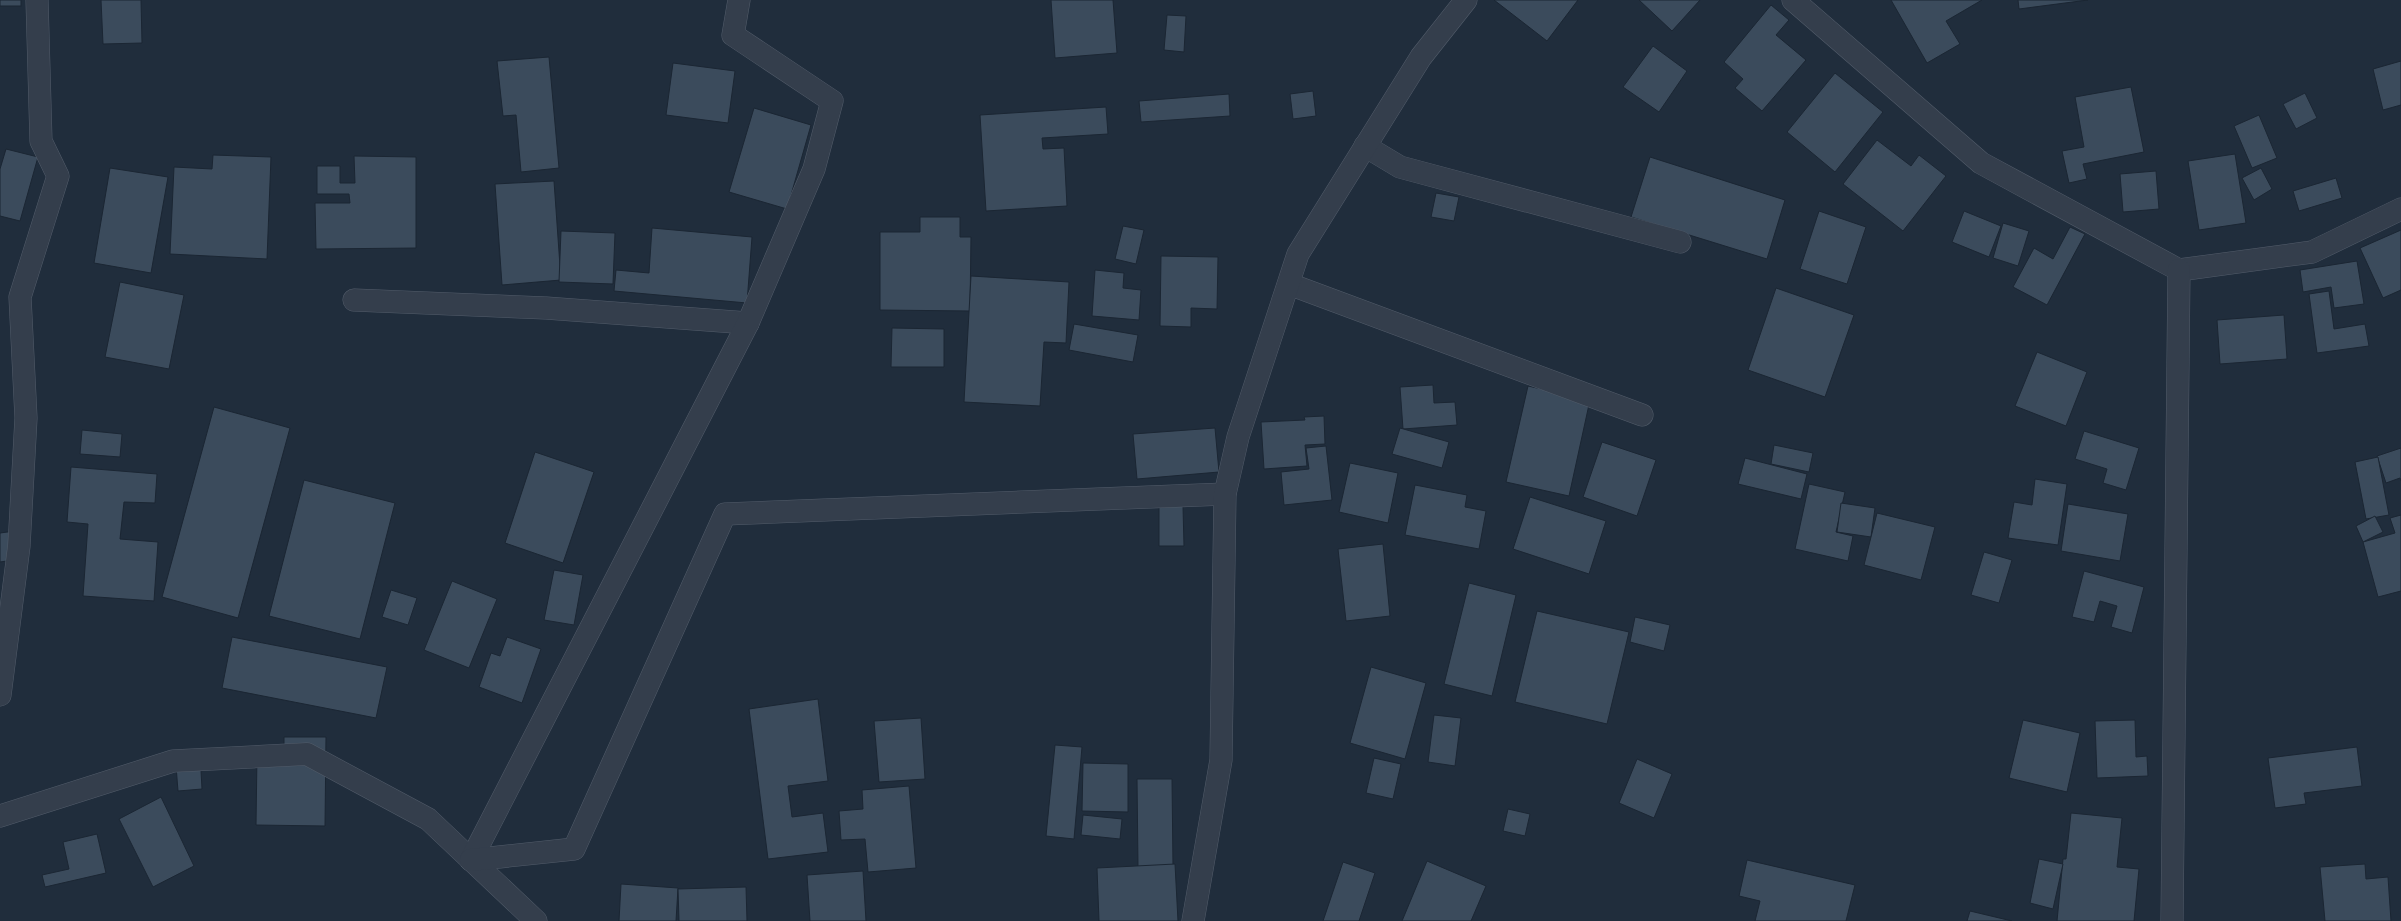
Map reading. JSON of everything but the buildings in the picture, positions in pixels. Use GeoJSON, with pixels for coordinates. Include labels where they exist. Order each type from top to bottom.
{"type":"FeatureCollection","features":[{"type":"Feature","properties":{"kind":"street"},"geometry":{"type":"LineString","coordinates":[[0,695],[19,546],[26,418],[20,297],[58,176],[41,141],[38,0]]}},
{"type":"Feature","properties":{"kind":"street"},"geometry":{"type":"LineString","coordinates":[[471,860],[748,323],[814,169],[832,102],[733,35],[739,0]]}},
{"type":"Feature","properties":{"kind":"street"},"geometry":{"type":"LineString","coordinates":[[1192,921],[1221,760],[1226,494],[1238,437],[1298,254],[1421,57],[1466,0]]}},
{"type":"Feature","properties":{"kind":"street"},"geometry":{"type":"LineString","coordinates":[[1793,0],[1981,162],[2178,270],[2312,252],[2401,209]]}},
{"type":"Feature","properties":{"kind":"street"},"geometry":{"type":"LineString","coordinates":[[1365,146],[1400,167],[1680,242]]}},
{"type":"Feature","properties":{"kind":"street"},"geometry":{"type":"LineString","coordinates":[[2172,921],[2178,270]]}},
{"type":"Feature","properties":{"kind":"street"},"geometry":{"type":"LineString","coordinates":[[1288,284],[1642,415]]}},
{"type":"Feature","properties":{"kind":"street"},"geometry":{"type":"LineString","coordinates":[[354,300],[546,308],[748,323]]}},
{"type":"Feature","properties":{"kind":"street"},"geometry":{"type":"LineString","coordinates":[[471,860],[574,849],[725,514],[1226,494]]}},
{"type":"Feature","properties":{"kind":"street"},"geometry":{"type":"LineString","coordinates":[[0,816],[173,761],[307,754],[428,819],[536,921]]}}]}
